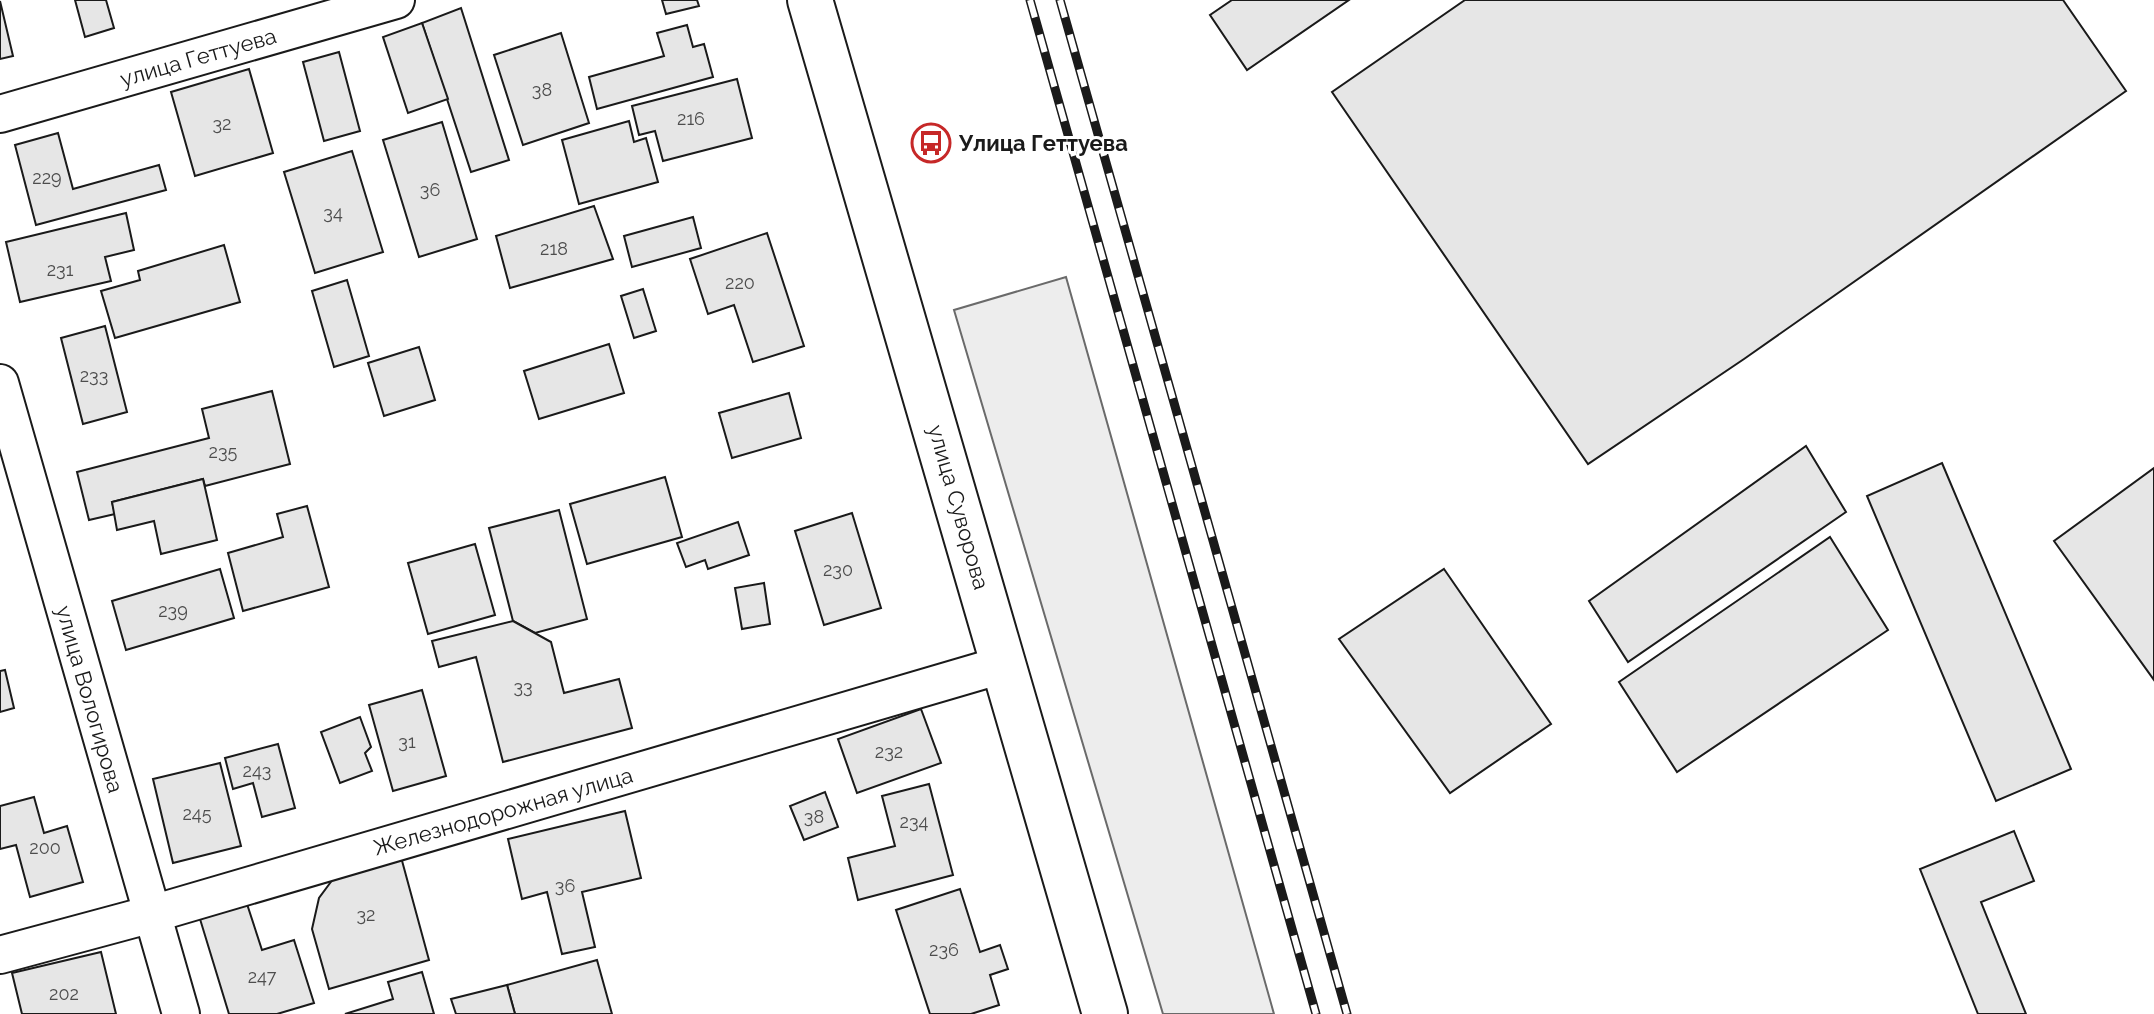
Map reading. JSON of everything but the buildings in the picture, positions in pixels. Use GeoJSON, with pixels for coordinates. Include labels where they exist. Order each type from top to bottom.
{"type":"FeatureCollection","features":[{"type":"Feature","properties":{"kind":"street","name":"улица Геттуева"},"geometry":{"type":"LineString","coordinates":[[0,114],[396,0]]}},
{"type":"Feature","properties":{"kind":"street","name":"улица Суворова"},"geometry":{"type":"LineString","coordinates":[[810,0],[1105,1014]]}},
{"type":"Feature","properties":{"kind":"street","name":"улица Вологирова"},"geometry":{"type":"LineString","coordinates":[[0,383],[181,1014]]}},
{"type":"Feature","properties":{"kind":"street","name":"Железнодорожная улица"},"geometry":{"type":"LineString","coordinates":[[0,955],[152,914],[1005,664]]}},
{"type":"Feature","properties":{"kind":"shaded area"},"geometry":{"type":"Polygon","coordinates":[[[1066,277],[1274,1014],[1163,1014],[954,310],[1066,277]]]}},
{"type":"Feature","properties":{"kind":"railway"},"geometry":{"type":"LineString","coordinates":[[1030,0],[1316,1014]]}},
{"type":"Feature","properties":{"kind":"railway"},"geometry":{"type":"LineString","coordinates":[[1060,0],[1347,1014]]}},
{"type":"Feature","properties":{"kind":"place","name":"Улица Геттуева"},"geometry":{"type":"Point","coordinates":[931,143]}}]}
